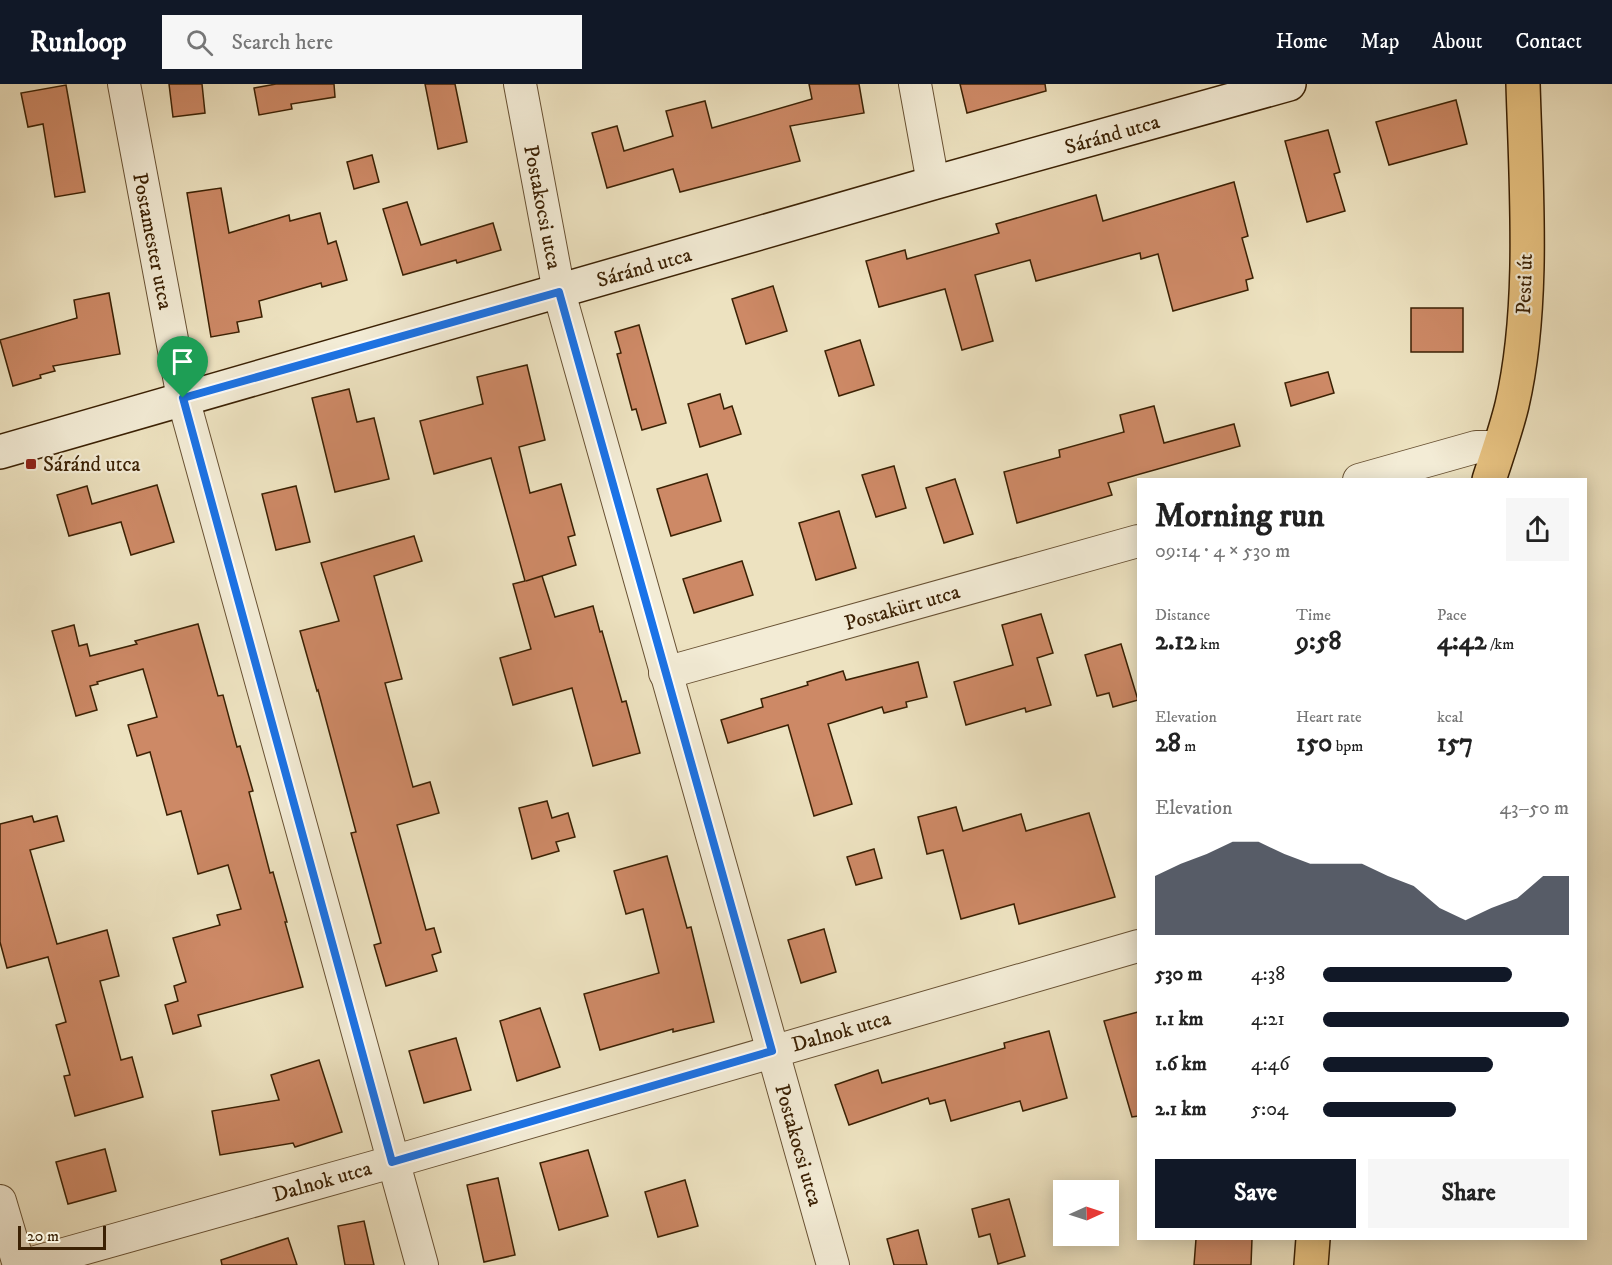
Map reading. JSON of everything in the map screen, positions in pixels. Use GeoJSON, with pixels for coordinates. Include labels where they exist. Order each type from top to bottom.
{"type":"FeatureCollection","features":[{"type":"Feature","properties":{"kind":"main road","name":"Pesti út"},"geometry":{"type":"LineString","coordinates":[[1491,478],[1512,404],[1521,347],[1525,292],[1523,84]]}},
{"type":"Feature","properties":{"kind":"main road"},"geometry":{"type":"LineString","coordinates":[[1311,1265],[1313,1240]]}},
{"type":"Feature","properties":{"kind":"street","name":"Postamester utca"},"geometry":{"type":"LineString","coordinates":[[124,84],[183,398],[422,1265]]}},
{"type":"Feature","properties":{"kind":"street","name":"Postakocsi utca"},"geometry":{"type":"LineString","coordinates":[[520,84],[559,292],[664,673],[833,1265]]}},
{"type":"Feature","properties":{"kind":"street"},"geometry":{"type":"LineString","coordinates":[[915,84],[933,183]]}},
{"type":"Feature","properties":{"kind":"street","name":"Sáránd utca"},"geometry":{"type":"LineString","coordinates":[[0,452],[933,183],[1289,84]]}},
{"type":"Feature","properties":{"kind":"street"},"geometry":{"type":"LineString","coordinates":[[1366,478],[1476,447],[1500,447]]}},
{"type":"Feature","properties":{"kind":"street","name":"Postakürt utca"},"geometry":{"type":"LineString","coordinates":[[664,673],[1137,541]]}},
{"type":"Feature","properties":{"kind":"street","name":"Dalnok utca"},"geometry":{"type":"LineString","coordinates":[[25,1265],[392,1162],[1137,946]]}},
{"type":"Feature","properties":{"kind":"street"},"geometry":{"type":"LineString","coordinates":[[0,1201],[19,1265]]}},
{"type":"Feature","properties":{"kind":"building"},"geometry":{"type":"Polygon","coordinates":[[[169,84],[202,84],[205,113],[173,117],[169,84]]]}},
{"type":"Feature","properties":{"kind":"building"},"geometry":{"type":"Polygon","coordinates":[[[276,84],[334,84],[335,97],[291,104],[292,109],[259,115],[254,88],[276,84]]]}},
{"type":"Feature","properties":{"kind":"building"},"geometry":{"type":"Polygon","coordinates":[[[425,84],[455,84],[467,142],[438,149],[425,84]]]}},
{"type":"Feature","properties":{"kind":"building"},"geometry":{"type":"Polygon","coordinates":[[[809,84],[859,84],[864,113],[790,126],[800,161],[680,192],[673,169],[607,188],[592,133],[617,126],[624,151],[673,136],[666,111],[705,101],[712,128],[812,99],[809,84]]]}},
{"type":"Feature","properties":{"kind":"building"},"geometry":{"type":"Polygon","coordinates":[[[960,84],[1045,84],[1046,91],[967,113],[960,84]]]}},
{"type":"Feature","properties":{"kind":"building"},"geometry":{"type":"Polygon","coordinates":[[[66,85],[85,192],[55,197],[43,124],[28,127],[21,93],[66,85]]]}},
{"type":"Feature","properties":{"kind":"building"},"geometry":{"type":"Polygon","coordinates":[[[1456,100],[1467,144],[1389,165],[1376,122],[1456,100]]]}},
{"type":"Feature","properties":{"kind":"building"},"geometry":{"type":"Polygon","coordinates":[[[1328,130],[1340,172],[1334,174],[1345,211],[1307,222],[1285,141],[1328,130]]]}},
{"type":"Feature","properties":{"kind":"building"},"geometry":{"type":"Polygon","coordinates":[[[372,155],[379,182],[354,189],[347,162],[372,155]]]}},
{"type":"Feature","properties":{"kind":"building"},"geometry":{"type":"Polygon","coordinates":[[[1234,182],[1248,236],[1242,238],[1253,278],[1246,280],[1248,290],[1173,311],[1158,254],[1141,259],[1140,253],[1036,281],[1030,260],[975,275],[993,341],[962,350],[945,289],[879,307],[866,261],[905,250],[907,259],[999,233],[996,224],[1096,195],[1103,221],[1234,182]]]}},
{"type":"Feature","properties":{"kind":"building"},"geometry":{"type":"Polygon","coordinates":[[[221,188],[229,233],[289,215],[290,221],[320,213],[328,244],[336,241],[347,280],[322,287],[321,283],[259,301],[262,317],[237,322],[239,332],[211,337],[187,193],[221,188]]]}},
{"type":"Feature","properties":{"kind":"building"},"geometry":{"type":"Polygon","coordinates":[[[407,202],[421,245],[493,223],[501,250],[403,275],[383,209],[407,202]]]}},
{"type":"Feature","properties":{"kind":"building"},"geometry":{"type":"Polygon","coordinates":[[[773,286],[787,331],[746,344],[732,299],[773,286]]]}},
{"type":"Feature","properties":{"kind":"building"},"geometry":{"type":"Polygon","coordinates":[[[109,293],[120,354],[53,366],[55,371],[40,375],[41,378],[13,386],[0,340],[77,318],[74,300],[109,293]]]}},
{"type":"Feature","properties":{"kind":"building"},"geometry":{"type":"Polygon","coordinates":[[[1411,308],[1463,308],[1463,352],[1411,352],[1411,308]]]}},
{"type":"Feature","properties":{"kind":"building"},"geometry":{"type":"Polygon","coordinates":[[[639,325],[666,423],[642,430],[636,409],[632,410],[617,354],[621,353],[615,332],[639,325]]]}},
{"type":"Feature","properties":{"kind":"building"},"geometry":{"type":"Polygon","coordinates":[[[860,340],[874,385],[839,396],[825,351],[860,340]]]}},
{"type":"Feature","properties":{"kind":"building"},"geometry":{"type":"Polygon","coordinates":[[[527,365],[545,440],[519,447],[530,493],[561,484],[575,535],[568,537],[576,565],[526,581],[542,576],[555,617],[593,606],[622,702],[626,701],[640,753],[593,766],[572,688],[513,705],[500,658],[531,649],[513,584],[525,581],[491,458],[434,474],[420,421],[483,404],[477,377],[527,365]]]}},
{"type":"Feature","properties":{"kind":"building"},"geometry":{"type":"Polygon","coordinates":[[[1328,372],[1334,393],[1291,406],[1285,383],[1328,372]]]}},
{"type":"Feature","properties":{"kind":"building"},"geometry":{"type":"Polygon","coordinates":[[[349,389],[357,422],[374,418],[389,479],[335,492],[312,398],[349,389]]]}},
{"type":"Feature","properties":{"kind":"building"},"geometry":{"type":"Polygon","coordinates":[[[720,394],[724,409],[732,406],[741,434],[700,447],[688,404],[720,394]]]}},
{"type":"Feature","properties":{"kind":"building"},"geometry":{"type":"Polygon","coordinates":[[[1154,406],[1164,443],[1234,424],[1240,446],[1108,483],[1112,495],[1017,523],[1004,472],[1060,457],[1059,450],[1124,432],[1120,415],[1154,406]]]}},
{"type":"Feature","properties":{"kind":"building"},"geometry":{"type":"Polygon","coordinates":[[[894,466],[906,508],[876,517],[862,475],[894,466]]]}},
{"type":"Feature","properties":{"kind":"building"},"geometry":{"type":"Polygon","coordinates":[[[707,474],[721,521],[671,536],[657,489],[707,474]]]}},
{"type":"Feature","properties":{"kind":"building"},"geometry":{"type":"Polygon","coordinates":[[[955,479],[973,534],[944,543],[926,488],[955,479]]]}},
{"type":"Feature","properties":{"kind":"building"},"geometry":{"type":"Polygon","coordinates":[[[157,485],[174,542],[131,555],[121,522],[69,536],[57,495],[87,486],[92,504],[157,485]]]}},
{"type":"Feature","properties":{"kind":"building"},"geometry":{"type":"Polygon","coordinates":[[[296,486],[310,542],[276,550],[262,494],[296,486]]]}},
{"type":"Feature","properties":{"kind":"building"},"geometry":{"type":"Polygon","coordinates":[[[839,511],[856,568],[816,580],[799,523],[839,511]]]}},
{"type":"Feature","properties":{"kind":"building"},"geometry":{"type":"Polygon","coordinates":[[[414,536],[422,561],[374,576],[402,679],[385,683],[413,787],[430,782],[439,813],[397,825],[426,930],[434,928],[441,952],[432,955],[437,971],[386,986],[374,945],[381,943],[351,833],[356,832],[300,631],[339,621],[321,563],[414,536]]]}},
{"type":"Feature","properties":{"kind":"building"},"geometry":{"type":"Polygon","coordinates":[[[742,561],[753,595],[694,613],[683,579],[742,561]]]}},
{"type":"Feature","properties":{"kind":"building"},"geometry":{"type":"Polygon","coordinates":[[[1041,614],[1053,653],[1037,658],[1051,705],[1026,712],[1025,708],[966,725],[954,682],[1013,665],[1002,625],[1041,614]]]}},
{"type":"Feature","properties":{"kind":"building"},"geometry":{"type":"Polygon","coordinates":[[[198,624],[218,696],[223,695],[237,747],[240,746],[253,791],[249,792],[270,873],[273,872],[303,987],[198,1015],[201,1026],[173,1034],[165,1005],[178,1001],[174,986],[186,982],[173,938],[220,925],[217,915],[241,909],[228,865],[198,874],[181,811],[167,815],[150,752],[137,756],[128,725],[157,717],[143,669],[90,686],[97,710],[76,716],[52,631],[74,625],[79,646],[87,644],[90,656],[137,644],[135,641],[198,624]]]}},
{"type":"Feature","properties":{"kind":"building"},"geometry":{"type":"Polygon","coordinates":[[[1121,644],[1137,700],[1113,707],[1109,693],[1097,696],[1085,655],[1121,644]]]}},
{"type":"Feature","properties":{"kind":"building"},"geometry":{"type":"Polygon","coordinates":[[[918,662],[927,697],[906,702],[907,707],[884,713],[882,707],[828,724],[852,804],[814,816],[788,725],[728,743],[721,720],[763,707],[761,699],[808,685],[807,682],[843,671],[846,680],[918,662]]]}},
{"type":"Feature","properties":{"kind":"building"},"geometry":{"type":"Polygon","coordinates":[[[547,801],[552,818],[568,813],[575,837],[556,842],[559,851],[532,859],[519,808],[547,801]]]}},
{"type":"Feature","properties":{"kind":"building"},"geometry":{"type":"Polygon","coordinates":[[[956,807],[963,831],[1021,814],[1026,831],[1089,813],[1115,897],[1019,924],[1014,904],[961,919],[943,850],[927,854],[918,817],[956,807]]]}},
{"type":"Feature","properties":{"kind":"building"},"geometry":{"type":"Polygon","coordinates":[[[32,816],[34,822],[57,816],[64,841],[30,850],[57,944],[107,930],[119,976],[100,981],[121,1060],[132,1057],[143,1097],[75,1116],[64,1076],[70,1075],[56,1025],[66,1022],[48,957],[7,968],[0,942],[0,824],[32,816]]]}},
{"type":"Feature","properties":{"kind":"building"},"geometry":{"type":"Polygon","coordinates":[[[874,849],[882,878],[856,885],[847,857],[874,849]]]}},
{"type":"Feature","properties":{"kind":"building"},"geometry":{"type":"Polygon","coordinates":[[[667,856],[687,928],[691,927],[714,1022],[673,1032],[673,1029],[600,1050],[584,994],[659,973],[643,909],[626,914],[614,871],[667,856]]]}},
{"type":"Feature","properties":{"kind":"building"},"geometry":{"type":"Polygon","coordinates":[[[824,929],[836,972],[801,983],[788,940],[824,929]]]}},
{"type":"Feature","properties":{"kind":"building"},"geometry":{"type":"Polygon","coordinates":[[[540,1008],[560,1067],[517,1081],[500,1021],[540,1008]]]}},
{"type":"Feature","properties":{"kind":"building"},"geometry":{"type":"Polygon","coordinates":[[[1137,1012],[1137,1116],[1132,1117],[1104,1021],[1137,1012]]]}},
{"type":"Feature","properties":{"kind":"building"},"geometry":{"type":"Polygon","coordinates":[[[1049,1031],[1067,1098],[1023,1111],[1020,1101],[951,1121],[945,1100],[930,1104],[928,1098],[849,1125],[835,1085],[878,1070],[882,1083],[1005,1048],[1004,1043],[1049,1031]]]}},
{"type":"Feature","properties":{"kind":"building"},"geometry":{"type":"Polygon","coordinates":[[[456,1038],[471,1090],[424,1103],[409,1051],[456,1038]]]}},
{"type":"Feature","properties":{"kind":"building"},"geometry":{"type":"Polygon","coordinates":[[[319,1060],[342,1132],[295,1147],[293,1143],[220,1155],[212,1111],[279,1100],[271,1075],[319,1060]]]}},
{"type":"Feature","properties":{"kind":"building"},"geometry":{"type":"Polygon","coordinates":[[[105,1149],[116,1191],[68,1204],[56,1162],[105,1149]]]}},
{"type":"Feature","properties":{"kind":"building"},"geometry":{"type":"Polygon","coordinates":[[[588,1150],[608,1216],[559,1230],[540,1163],[588,1150]]]}},
{"type":"Feature","properties":{"kind":"building"},"geometry":{"type":"Polygon","coordinates":[[[498,1178],[515,1255],[484,1262],[467,1185],[498,1178]]]}},
{"type":"Feature","properties":{"kind":"building"},"geometry":{"type":"Polygon","coordinates":[[[685,1180],[698,1226],[658,1237],[645,1192],[685,1180]]]}},
{"type":"Feature","properties":{"kind":"building"},"geometry":{"type":"Polygon","coordinates":[[[1009,1199],[1025,1256],[998,1264],[990,1234],[979,1237],[972,1209],[1009,1199]]]}},
{"type":"Feature","properties":{"kind":"building"},"geometry":{"type":"Polygon","coordinates":[[[364,1221],[374,1265],[345,1265],[338,1226],[364,1221]]]}},
{"type":"Feature","properties":{"kind":"building"},"geometry":{"type":"Polygon","coordinates":[[[918,1230],[927,1265],[894,1265],[887,1239],[918,1230]]]}},
{"type":"Feature","properties":{"kind":"building"},"geometry":{"type":"Polygon","coordinates":[[[288,1238],[297,1265],[222,1265],[221,1260],[288,1238]]]}},
{"type":"Feature","properties":{"kind":"building"},"geometry":{"type":"Polygon","coordinates":[[[1196,1240],[1252,1240],[1251,1265],[1194,1265],[1196,1240]]]}},
{"type":"Feature","properties":{"kind":"place","name":"Sáránd utca"},"geometry":{"type":"Point","coordinates":[31,464]}},
{"type":"Feature","properties":{"kind":"route"},"geometry":{"type":"LineString","coordinates":[[559,292],[664,673],[772,1051],[392,1162],[183,398],[559,292]]}}]}
